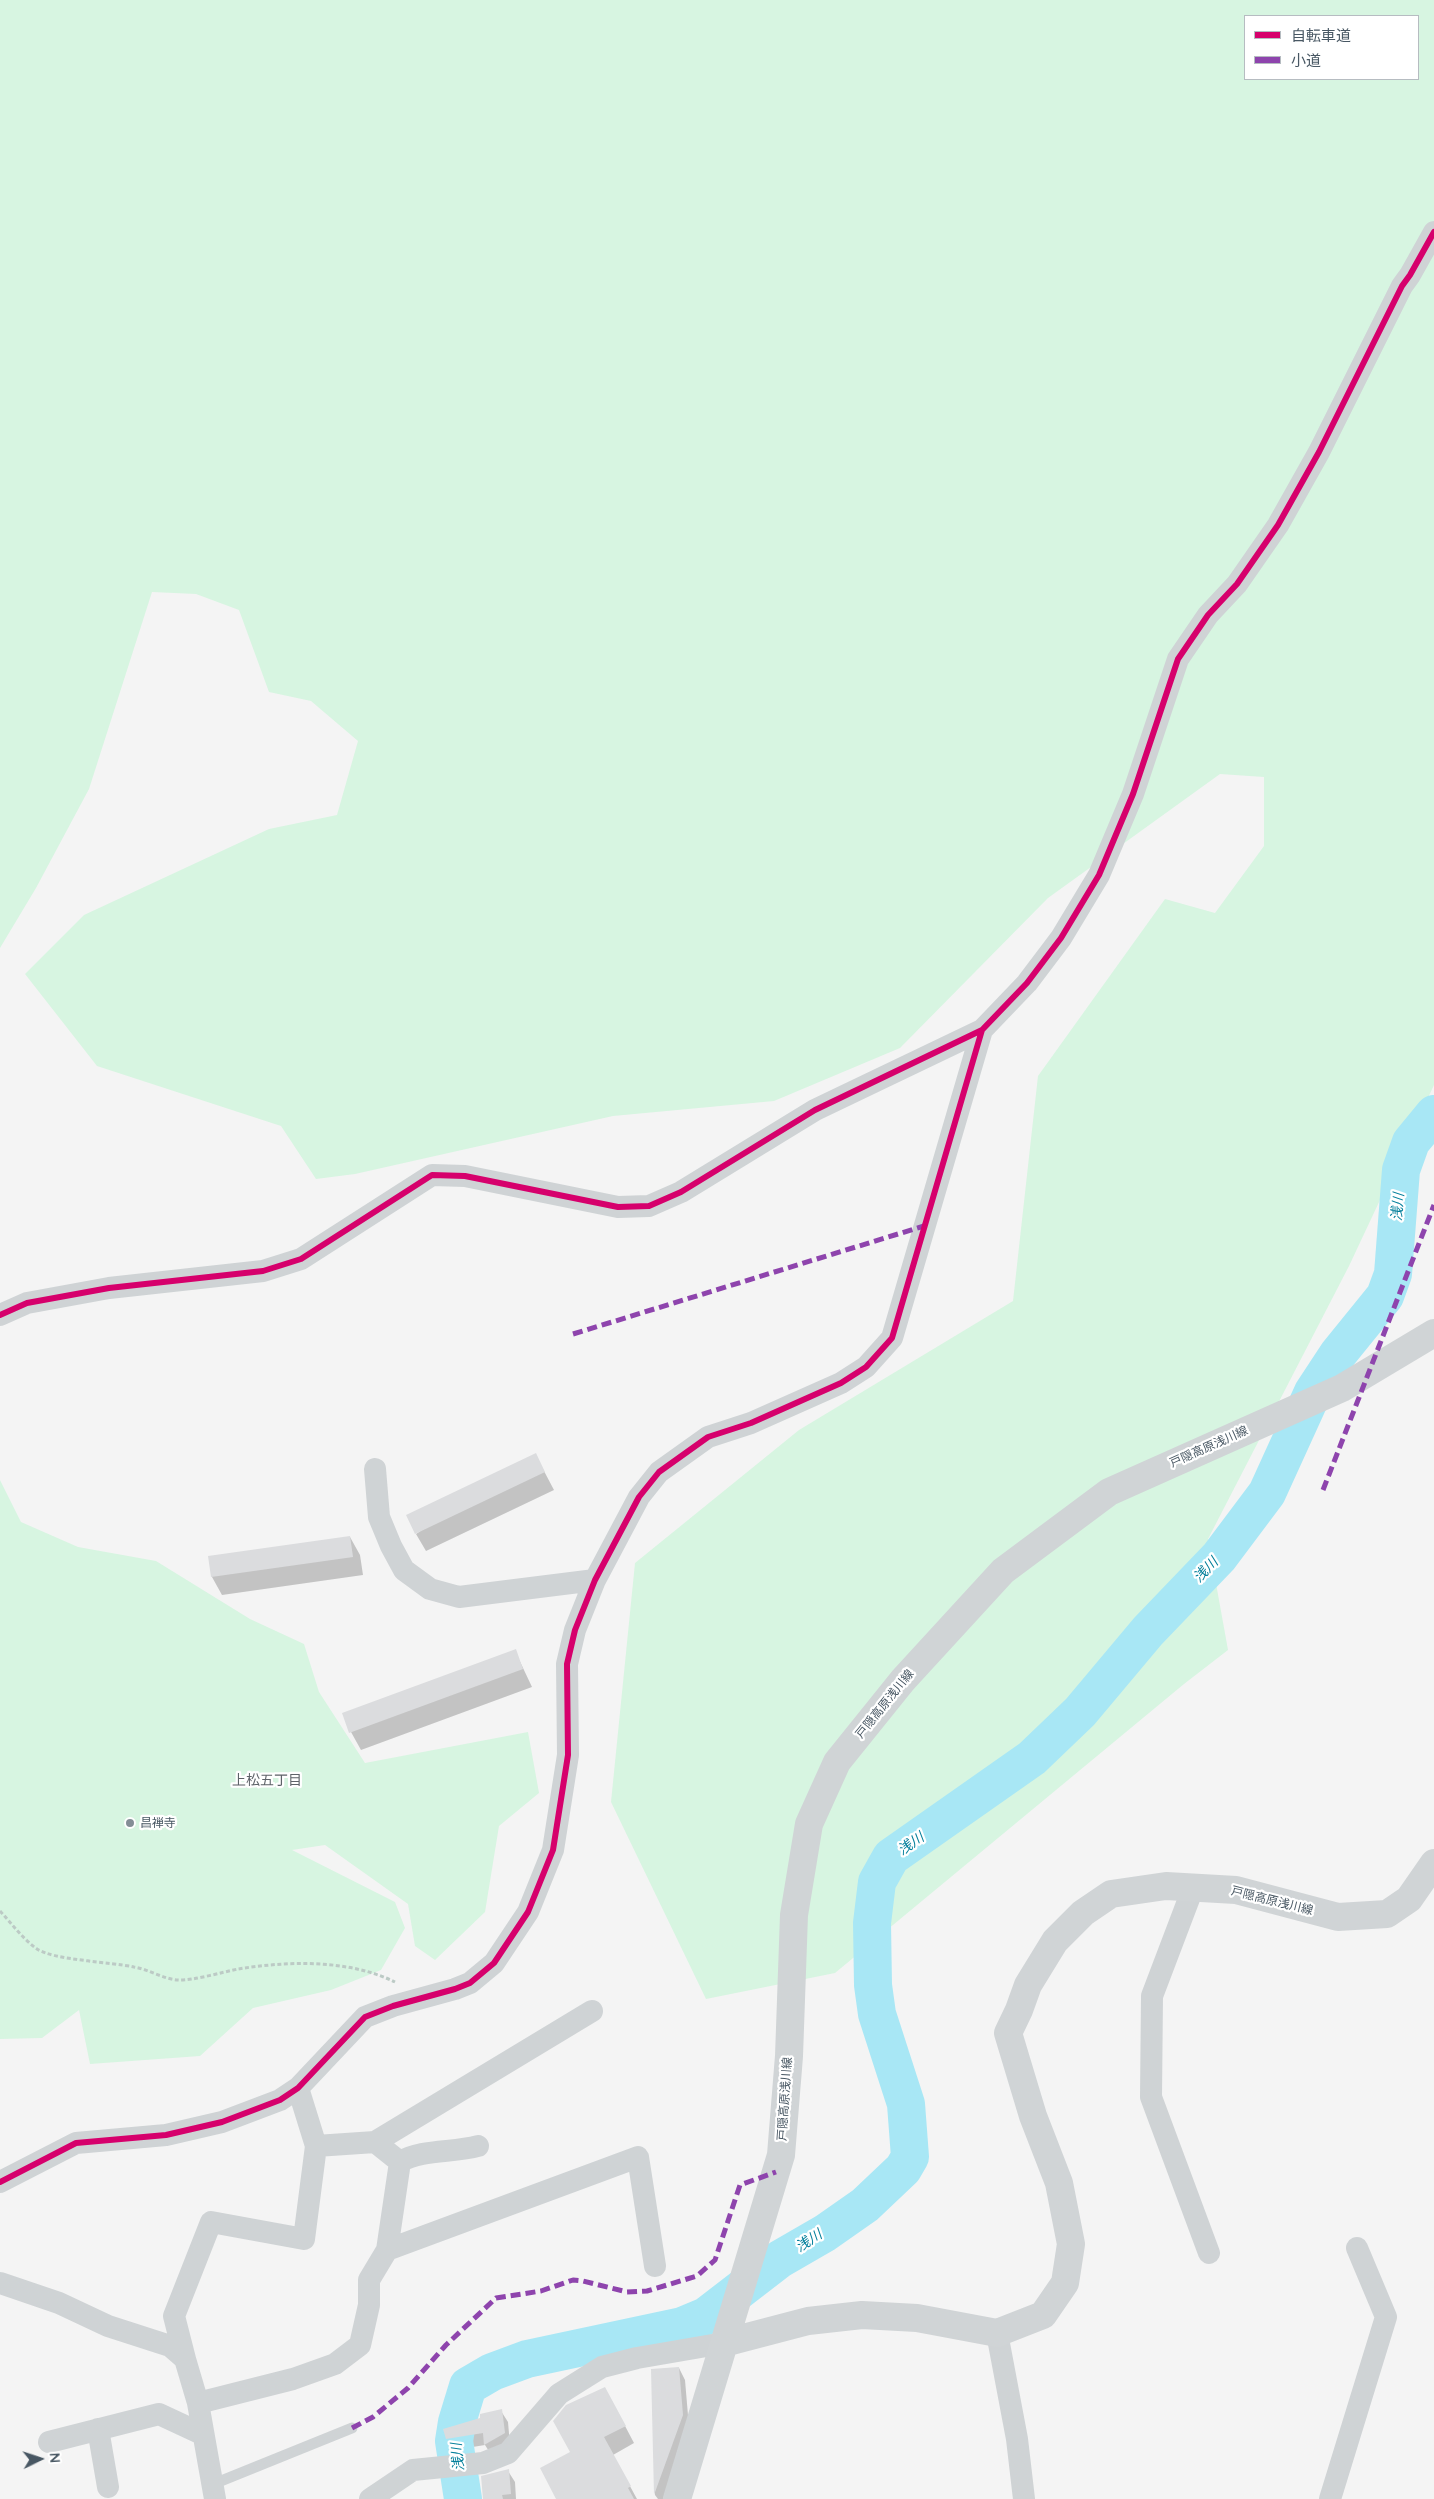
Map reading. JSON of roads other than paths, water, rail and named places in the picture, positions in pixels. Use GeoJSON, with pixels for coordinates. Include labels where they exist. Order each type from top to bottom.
{"type":"FeatureCollection","features":[{"type":"Feature","properties":{"kind":"main road","name":"戸隠高原浅川線"},"geometry":{"type":"LineString","coordinates":[[677,2499],[781,2156],[789,2056],[794,1915],[809,1824],[837,1762],[903,1680],[1003,1571],[1109,1492],[1342,1388],[1434,1333]]}},
{"type":"Feature","properties":{"kind":"main road","name":"戸隠高原浅川線"},"geometry":{"type":"LineString","coordinates":[[997,2332],[1043,2315],[1065,2283],[1071,2244],[1059,2183],[1032,2116],[1008,2033],[1028,1985],[1055,1941],[1083,1913],[1111,1894],[1166,1886],[1236,1890],[1338,1917],[1387,1914],[1409,1899],[1434,1863]]}},
{"type":"Feature","properties":{"kind":"main road"},"geometry":{"type":"LineString","coordinates":[[727,2333],[862,2315],[917,2318],[997,2332]]}},
{"type":"Feature","properties":{"kind":"street"},"geometry":{"type":"LineString","coordinates":[[0,1315],[27,1303],[109,1288],[263,1271],[301,1258],[432,1175],[465,1176],[618,1206],[649,1206],[681,1192],[815,1110],[982,1030],[1027,983],[1061,938],[1099,875],[1133,794],[1178,659],[1208,615],[1237,584],[1278,525],[1319,452],[1402,286],[1434,232]]}},
{"type":"Feature","properties":{"kind":"street"},"geometry":{"type":"LineString","coordinates":[[0,2182],[76,2143],[166,2135],[222,2122],[280,2100],[298,2088],[366,2017],[393,2006],[428,1998],[470,1983],[494,1963],[528,1912],[553,1850],[568,1755],[567,1664],[574,1630],[595,1580],[639,1497],[659,1472],[708,1437],[751,1423],[841,1383],[866,1367],[892,1338],[982,1030]]}},
{"type":"Feature","properties":{"kind":"street"},"geometry":{"type":"LineString","coordinates":[[375,1469],[379,1517],[391,1546],[404,1570],[430,1589],[459,1597],[595,1580]]}},
{"type":"Feature","properties":{"kind":"street"},"geometry":{"type":"LineString","coordinates":[[1193,1888],[1152,1996],[1151,2098],[1209,2253]]}},
{"type":"Feature","properties":{"kind":"street"},"geometry":{"type":"LineString","coordinates":[[316,2146],[375,2142],[592,2012]]}},
{"type":"Feature","properties":{"kind":"street"},"geometry":{"type":"LineString","coordinates":[[213,2492],[198,2403],[174,2316],[211,2222],[304,2238],[316,2146],[298,2088]]}},
{"type":"Feature","properties":{"kind":"street"},"geometry":{"type":"LineString","coordinates":[[375,2142],[400,2162]]}},
{"type":"Feature","properties":{"kind":"street"},"geometry":{"type":"LineString","coordinates":[[400,2162],[409,2157],[463,2150],[478,2146]]}},
{"type":"Feature","properties":{"kind":"street"},"geometry":{"type":"LineString","coordinates":[[387,2250],[638,2157],[655,2266]]}},
{"type":"Feature","properties":{"kind":"street"},"geometry":{"type":"LineString","coordinates":[[198,2403],[293,2379],[335,2364],[360,2345],[369,2305],[369,2280],[387,2250],[400,2162]]}},
{"type":"Feature","properties":{"kind":"street"},"geometry":{"type":"LineString","coordinates":[[1330,2499],[1386,2317],[1357,2248]]}},
{"type":"Feature","properties":{"kind":"street"},"geometry":{"type":"LineString","coordinates":[[0,2283],[59,2303],[108,2326],[170,2346],[185,2358]]}},
{"type":"Feature","properties":{"kind":"street"},"geometry":{"type":"LineString","coordinates":[[997,2332],[1017,2439],[1024,2499]]}},
{"type":"Feature","properties":{"kind":"street"},"geometry":{"type":"LineString","coordinates":[[370,2499],[413,2470],[425,2467],[483,2463],[508,2453],[559,2394],[602,2367],[727,2333]]}},
{"type":"Feature","properties":{"kind":"street"},"geometry":{"type":"LineString","coordinates":[[49,2442],[159,2414],[202,2434]]}},
{"type":"Feature","properties":{"kind":"street"},"geometry":{"type":"LineString","coordinates":[[98,2430],[108,2486]]}},
{"type":"Feature","properties":{"kind":"lane"},"geometry":{"type":"LineString","coordinates":[[213,2492],[352,2428]]}},
{"type":"Feature","properties":{"kind":"waterway","name":"浅川"},"geometry":{"type":"LineString","coordinates":[[463,2499],[454,2441],[457,2422],[468,2386],[492,2372],[527,2359],[682,2326],[706,2316],[780,2259],[825,2233],[865,2205],[903,2169],[910,2157],[906,2104],[877,2014],[873,1985],[872,1923],[877,1882],[891,1857],[1032,1758],[1080,1712],[1148,1631],[1219,1557],[1267,1493],[1313,1392],[1338,1354],[1385,1296],[1393,1274],[1401,1170],[1411,1142],[1434,1114]]}},
{"type":"Feature","properties":{"kind":"place","name":"昌禅寺"},"geometry":{"type":"Point","coordinates":[130,1823]}},
{"type":"Feature","properties":{"kind":"district","name":"上松五丁目"},"geometry":{"type":"Point","coordinates":[267,1781]}}]}
